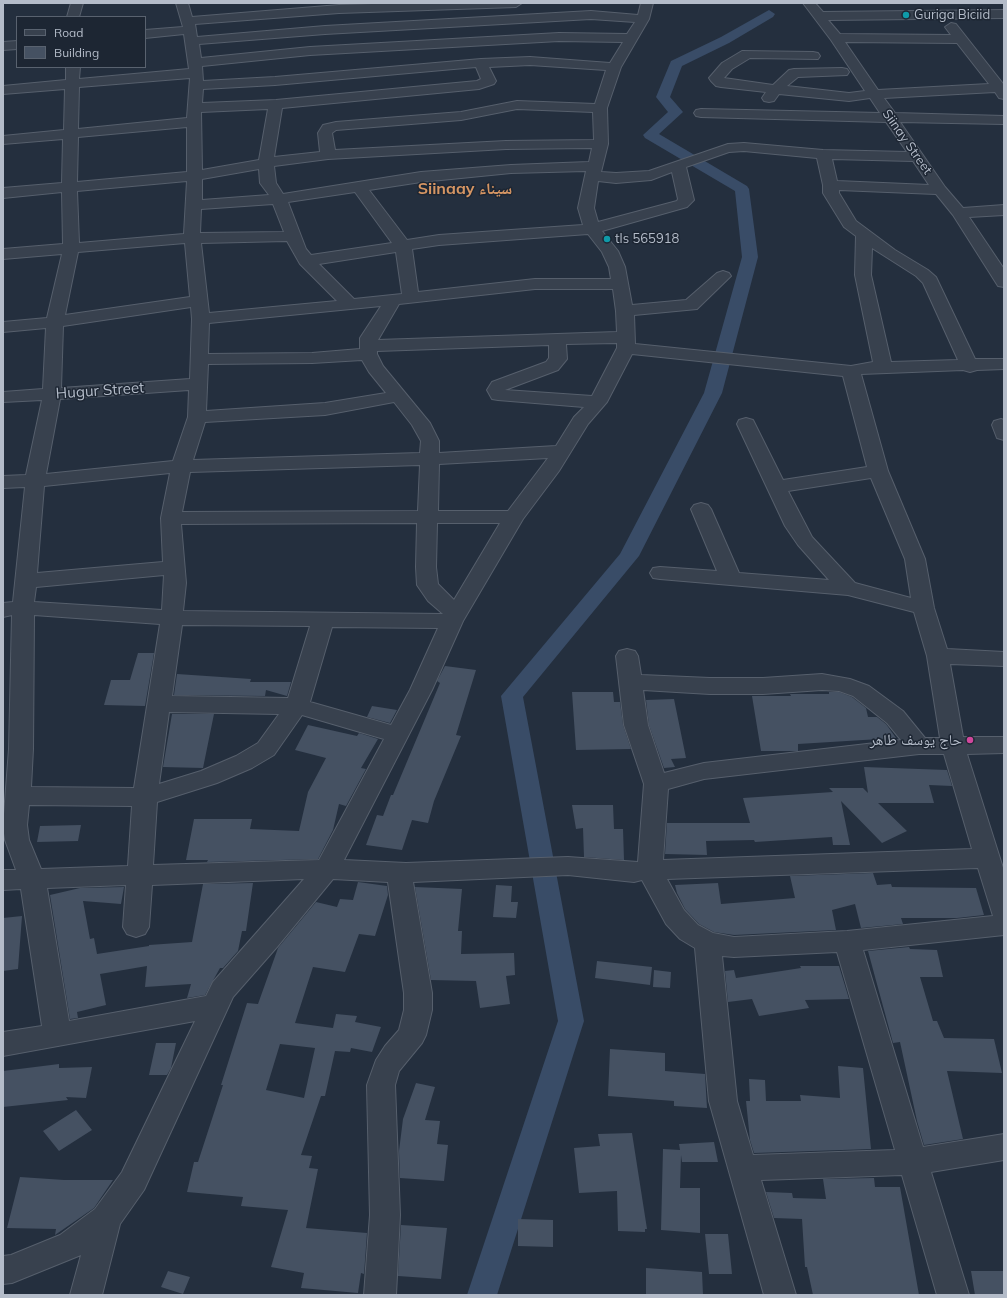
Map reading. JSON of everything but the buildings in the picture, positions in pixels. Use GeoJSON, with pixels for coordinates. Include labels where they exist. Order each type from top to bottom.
{"type":"FeatureCollection","features":[{"type":"Feature","properties":{"kind":"street"},"geometry":{"type":"LineString","coordinates":[[73,16],[77,3]]}},
{"type":"Feature","properties":{"kind":"street"},"geometry":{"type":"LineString","coordinates":[[146,34],[188,24],[339,9],[516,3]]}},
{"type":"Feature","properties":{"kind":"street"},"geometry":{"type":"LineString","coordinates":[[3,1270],[12,1269],[71,1245],[106,1219],[133,1181],[223,990],[268,940],[327,869],[422,690],[454,618],[514,517],[562,451],[581,421],[598,402],[626,343],[625,311],[617,267],[610,251],[592,229],[586,208],[601,144],[600,108],[614,67],[633,38],[643,19],[647,3]]}},
{"type":"Feature","properties":{"kind":"street","name":"Siinay Street"},"geometry":{"type":"LineString","coordinates":[[809,3],[836,38],[889,118],[940,190],[959,213],[1004,282]]}},
{"type":"Feature","properties":{"kind":"street"},"geometry":{"type":"LineString","coordinates":[[984,3],[991,14]]}},
{"type":"Feature","properties":{"kind":"street"},"geometry":{"type":"LineString","coordinates":[[818,16],[937,9],[1004,14]]}},
{"type":"Feature","properties":{"kind":"street"},"geometry":{"type":"LineString","coordinates":[[937,9],[1001,91]]}},
{"type":"Feature","properties":{"kind":"street"},"geometry":{"type":"LineString","coordinates":[[188,24],[325,30],[591,15],[643,19]]}},
{"type":"Feature","properties":{"kind":"street"},"geometry":{"type":"LineString","coordinates":[[136,927],[145,797],[172,618],[174,568],[171,518],[181,466],[197,417],[199,310],[192,238],[195,176],[194,115],[196,74],[188,24]]}},
{"type":"Feature","properties":{"kind":"street"},"geometry":{"type":"LineString","coordinates":[[196,74],[310,51],[559,37],[633,38]]}},
{"type":"Feature","properties":{"kind":"street"},"geometry":{"type":"LineString","coordinates":[[836,38],[960,39]]}},
{"type":"Feature","properties":{"kind":"street"},"geometry":{"type":"LineString","coordinates":[[3,46],[16,45]]}},
{"type":"Feature","properties":{"kind":"street"},"geometry":{"type":"LineString","coordinates":[[813,56],[746,54],[727,66],[716,78],[720,83],[849,97],[873,94],[1001,91]]}},
{"type":"Feature","properties":{"kind":"street"},"geometry":{"type":"LineString","coordinates":[[3,90],[72,76],[196,74],[275,81],[481,63],[530,61],[614,67]]}},
{"type":"Feature","properties":{"kind":"street"},"geometry":{"type":"LineString","coordinates":[[3,140],[71,134],[276,104],[486,83],[489,81],[481,63]]}},
{"type":"Feature","properties":{"kind":"street"},"geometry":{"type":"LineString","coordinates":[[759,115],[775,90],[794,73],[842,72]]}},
{"type":"Feature","properties":{"kind":"street"},"geometry":{"type":"LineString","coordinates":[[57,1033],[32,878],[17,840],[15,825],[18,796],[12,750],[13,608],[26,581],[35,481],[52,394],[55,322],[71,248],[69,188],[72,76]]}},
{"type":"Feature","properties":{"kind":"street"},"geometry":{"type":"LineString","coordinates":[[276,104],[266,163],[268,183],[279,199],[298,248],[306,260],[350,305]]}},
{"type":"Feature","properties":{"kind":"street"},"geometry":{"type":"LineString","coordinates":[[328,154],[325,133],[328,128],[336,126],[461,116],[517,105],[600,108]]}},
{"type":"Feature","properties":{"kind":"street"},"geometry":{"type":"LineString","coordinates":[[701,113],[1004,120]]}},
{"type":"Feature","properties":{"kind":"street"},"geometry":{"type":"LineString","coordinates":[[3,193],[195,176],[237,170],[266,163],[328,154],[506,145],[601,144]]}},
{"type":"Feature","properties":{"kind":"street"},"geometry":{"type":"LineString","coordinates":[[194,205],[279,199],[421,177],[511,169],[594,171],[616,178],[651,175],[708,154],[728,148],[744,146],[823,154],[918,157]]}},
{"type":"Feature","properties":{"kind":"street"},"geometry":{"type":"LineString","coordinates":[[823,154],[831,185],[831,193],[850,224],[889,253],[922,273],[930,281],[970,367]]}},
{"type":"Feature","properties":{"kind":"street"},"geometry":{"type":"LineString","coordinates":[[306,260],[446,240],[592,229],[682,204],[686,200],[681,163]]}},
{"type":"Feature","properties":{"kind":"street"},"geometry":{"type":"LineString","coordinates":[[831,185],[940,190]]}},
{"type":"Feature","properties":{"kind":"street"},"geometry":{"type":"LineString","coordinates":[[359,187],[403,246],[402,299],[369,338],[368,350],[374,368],[426,430],[430,440],[426,567],[428,585],[454,618]]}},
{"type":"Feature","properties":{"kind":"street"},"geometry":{"type":"LineString","coordinates":[[959,213],[1004,210]]}},
{"type":"Feature","properties":{"kind":"street"},"geometry":{"type":"LineString","coordinates":[[864,235],[863,275],[883,367]]}},
{"type":"Feature","properties":{"kind":"street"},"geometry":{"type":"LineString","coordinates":[[3,254],[192,238],[227,239],[294,236]]}},
{"type":"Feature","properties":{"kind":"street"},"geometry":{"type":"LineString","coordinates":[[986,254],[1004,251]]}},
{"type":"Feature","properties":{"kind":"street"},"geometry":{"type":"LineString","coordinates":[[625,311],[691,305],[723,276]]}},
{"type":"Feature","properties":{"kind":"street"},"geometry":{"type":"LineString","coordinates":[[3,327],[199,310],[350,305],[535,284],[620,284]]}},
{"type":"Feature","properties":{"kind":"street"},"geometry":{"type":"LineString","coordinates":[[198,359],[312,358],[368,350],[557,340],[626,343],[687,355],[851,371],[862,368],[883,367],[970,367],[1004,364]]}},
{"type":"Feature","properties":{"kind":"street"},"geometry":{"type":"LineString","coordinates":[[557,340],[558,359],[552,366],[498,386],[496,390],[498,394],[598,402]]}},
{"type":"Feature","properties":{"kind":"street"},"geometry":{"type":"LineString","coordinates":[[851,371],[878,470],[915,559],[923,608],[938,656],[953,745],[1004,912]]}},
{"type":"Feature","properties":{"kind":"street","name":"Hugur Street"},"geometry":{"type":"LineString","coordinates":[[3,397],[197,384]]}},
{"type":"Feature","properties":{"kind":"street"},"geometry":{"type":"LineString","coordinates":[[197,417],[325,408],[397,396]]}},
{"type":"Feature","properties":{"kind":"street"},"geometry":{"type":"LineString","coordinates":[[746,424],[795,526],[805,541],[848,588]]}},
{"type":"Feature","properties":{"kind":"street"},"geometry":{"type":"LineString","coordinates":[[3,482],[35,481],[181,466],[429,459],[562,451]]}},
{"type":"Feature","properties":{"kind":"street"},"geometry":{"type":"LineString","coordinates":[[775,486],[878,470]]}},
{"type":"Feature","properties":{"kind":"street"},"geometry":{"type":"LineString","coordinates":[[701,509],[730,577]]}},
{"type":"Feature","properties":{"kind":"street"},"geometry":{"type":"LineString","coordinates":[[171,518],[427,516],[514,517]]}},
{"type":"Feature","properties":{"kind":"street"},"geometry":{"type":"LineString","coordinates":[[26,581],[174,568]]}},
{"type":"Feature","properties":{"kind":"street"},"geometry":{"type":"LineString","coordinates":[[660,573],[730,577],[848,588],[923,608]]}},
{"type":"Feature","properties":{"kind":"street"},"geometry":{"type":"LineString","coordinates":[[13,608],[132,614],[172,618],[454,618]]}},
{"type":"Feature","properties":{"kind":"street"},"geometry":{"type":"LineString","coordinates":[[18,796],[145,797],[208,777],[244,762],[266,749],[297,706],[323,619]]}},
{"type":"Feature","properties":{"kind":"street"},"geometry":{"type":"LineString","coordinates":[[627,656],[629,682],[639,740],[656,784],[652,850],[649,870],[675,917],[689,932],[708,944],[734,947],[848,941],[1004,925]]}},
{"type":"Feature","properties":{"kind":"street"},"geometry":{"type":"LineString","coordinates":[[938,656],[1004,659]]}},
{"type":"Feature","properties":{"kind":"street"},"geometry":{"type":"LineString","coordinates":[[629,682],[710,686],[763,686],[822,682],[842,684],[861,691],[895,717],[919,746]]}},
{"type":"Feature","properties":{"kind":"street"},"geometry":{"type":"LineString","coordinates":[[159,704],[297,706],[397,735]]}},
{"type":"Feature","properties":{"kind":"street"},"geometry":{"type":"LineString","coordinates":[[656,784],[704,771],[919,746],[1004,745]]}},
{"type":"Feature","properties":{"kind":"street"},"geometry":{"type":"LineString","coordinates":[[3,880],[140,874],[327,869],[399,873],[568,866],[634,872],[649,870],[988,858]]}},
{"type":"Feature","properties":{"kind":"street"},"geometry":{"type":"LineString","coordinates":[[380,1295],[385,1215],[381,1084],[386,1068],[395,1054],[412,1035],[418,1010],[418,994],[399,873]]}},
{"type":"Feature","properties":{"kind":"street"},"geometry":{"type":"LineString","coordinates":[[848,941],[953,1295]]}},
{"type":"Feature","properties":{"kind":"street"},"geometry":{"type":"LineString","coordinates":[[708,944],[723,1101],[780,1295]]}},
{"type":"Feature","properties":{"kind":"street"},"geometry":{"type":"LineString","coordinates":[[3,1044],[57,1033],[215,1006]]}},
{"type":"Feature","properties":{"kind":"street"},"geometry":{"type":"LineString","coordinates":[[743,1168],[914,1162],[1004,1147]]}},
{"type":"Feature","properties":{"kind":"street"},"geometry":{"type":"LineString","coordinates":[[86,1295],[106,1219]]}},
{"type":"Feature","properties":{"kind":"waterway"},"geometry":{"type":"LineString","coordinates":[[482,1295],[571,1021],[512,696],[629,556],[713,393],[750,257],[742,189],[650,135],[676,112],[663,97],[676,64],[725,40],[769,14]]}},
{"type":"Feature","properties":{"kind":"place","name":"Guriga Biciid"},"geometry":{"type":"Point","coordinates":[906,15]}},
{"type":"Feature","properties":{"kind":"place","name":"tls 565918"},"geometry":{"type":"Point","coordinates":[607,239]}},
{"type":"Feature","properties":{"kind":"place","name":"حاج يوسف طاهر"},"geometry":{"type":"Point","coordinates":[970,740]}},
{"type":"Feature","properties":{"kind":"district","name":"Siinaay سيناء"},"geometry":{"type":"Point","coordinates":[465,189]}}]}
